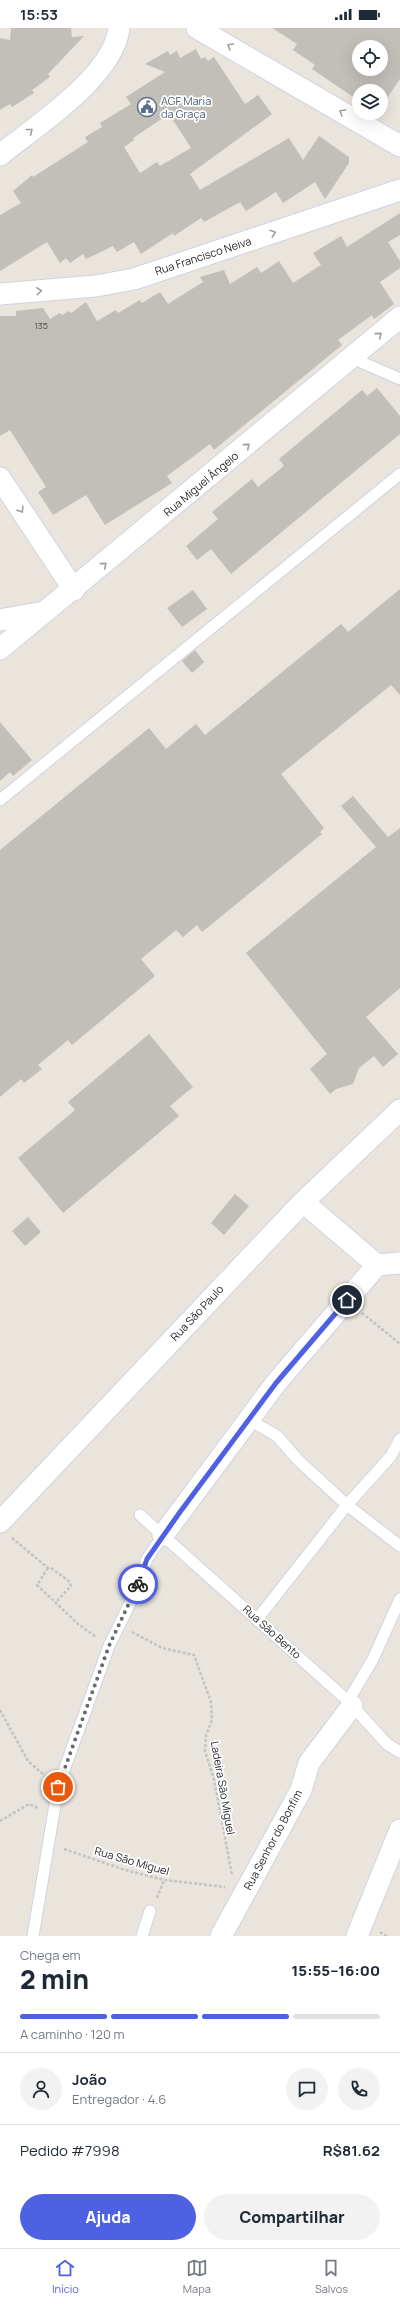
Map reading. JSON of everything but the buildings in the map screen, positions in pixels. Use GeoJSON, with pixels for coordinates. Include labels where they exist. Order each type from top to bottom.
{"type":"FeatureCollection","features":[{"type":"Feature","properties":{"kind":"street"},"geometry":{"type":"LineString","coordinates":[[0,155],[98,73],[111,53],[118,38],[119,28]]}},
{"type":"Feature","properties":{"kind":"street"},"geometry":{"type":"LineString","coordinates":[[197,28],[400,146]]}},
{"type":"Feature","properties":{"kind":"street","name":"Rua Francisco Neiva"},"geometry":{"type":"LineString","coordinates":[[0,294],[96,286],[134,279],[400,190]]}},
{"type":"Feature","properties":{"kind":"street","name":"Rua Miguel Ângelo"},"geometry":{"type":"LineString","coordinates":[[0,649],[74,590],[400,317]]}},
{"type":"Feature","properties":{"kind":"street"},"geometry":{"type":"LineString","coordinates":[[0,478],[74,590]]}},
{"type":"Feature","properties":{"kind":"street"},"geometry":{"type":"LineString","coordinates":[[0,620],[47,611]]}},
{"type":"Feature","properties":{"kind":"street","name":"Rua São Paulo"},"geometry":{"type":"LineString","coordinates":[[3,1528],[303,1202],[400,1110]]}},
{"type":"Feature","properties":{"kind":"street"},"geometry":{"type":"LineString","coordinates":[[303,1202],[376,1265],[400,1263]]}},
{"type":"Feature","properties":{"kind":"street"},"geometry":{"type":"LineString","coordinates":[[163,1535],[248,1419],[376,1265]]}},
{"type":"Feature","properties":{"kind":"street","name":"Rua Senhor do Bonfim"},"geometry":{"type":"LineString","coordinates":[[221,1936],[238,1895],[301,1790],[309,1763],[350,1703]]}},
{"type":"Feature","properties":{"kind":"street"},"geometry":{"type":"LineString","coordinates":[[357,1936],[400,1830]]}},
{"type":"Feature","properties":{"kind":"lane"},"geometry":{"type":"LineString","coordinates":[[352,358],[400,379]]}},
{"type":"Feature","properties":{"kind":"lane"},"geometry":{"type":"LineString","coordinates":[[0,800],[400,474]]}},
{"type":"Feature","properties":{"kind":"lane"},"geometry":{"type":"LineString","coordinates":[[248,1419],[277,1436],[299,1461],[346,1505],[400,1546]]}},
{"type":"Feature","properties":{"kind":"lane"},"geometry":{"type":"LineString","coordinates":[[258,1618],[346,1505],[391,1456],[400,1440]]}},
{"type":"Feature","properties":{"kind":"lane","name":"Rua São Bento"},"geometry":{"type":"LineString","coordinates":[[140,1515],[258,1618],[350,1703],[387,1744],[400,1752]]}},
{"type":"Feature","properties":{"kind":"lane"},"geometry":{"type":"LineString","coordinates":[[33,1936],[50,1844],[58,1787],[109,1646],[136,1591],[147,1559],[163,1535]]}},
{"type":"Feature","properties":{"kind":"lane","name":"Rua Senhor do Bonfim"},"geometry":{"type":"LineString","coordinates":[[350,1703],[373,1660],[400,1599]]}},
{"type":"Feature","properties":{"kind":"lane"},"geometry":{"type":"LineString","coordinates":[[142,1936],[150,1911]]}},
{"type":"Feature","properties":{"kind":"path"},"geometry":{"type":"LineString","coordinates":[[347,1300],[400,1344]]}},
{"type":"Feature","properties":{"kind":"path"},"geometry":{"type":"LineString","coordinates":[[3,1528],[48,1568],[70,1582],[71,1586],[55,1603]]}},
{"type":"Feature","properties":{"kind":"path"},"geometry":{"type":"LineString","coordinates":[[48,1568],[37,1585],[78,1624],[109,1646]]}},
{"type":"Feature","properties":{"kind":"path","name":"Ladeira São Miguel"},"geometry":{"type":"LineString","coordinates":[[119,1624],[162,1648],[194,1654],[211,1702],[212,1720],[206,1736],[205,1751],[214,1779],[228,1864],[238,1895]]}},
{"type":"Feature","properties":{"kind":"path"},"geometry":{"type":"LineString","coordinates":[[0,1710],[28,1761],[58,1787]]}},
{"type":"Feature","properties":{"kind":"path"},"geometry":{"type":"LineString","coordinates":[[0,1821],[29,1804],[54,1818]]}},
{"type":"Feature","properties":{"kind":"path","name":"Rua São Miguel"},"geometry":{"type":"LineString","coordinates":[[50,1844],[122,1869],[164,1880],[238,1895]]}},
{"type":"Feature","properties":{"kind":"way so far"},"geometry":{"type":"LineString","coordinates":[[58,1787],[109,1646],[138,1584]]}},
{"type":"Feature","properties":{"kind":"place","name":"AGF Maria da Graça"},"geometry":{"type":"Point","coordinates":[147,107]}},
{"type":"Feature","properties":{"kind":"route"},"geometry":{"type":"LineString","coordinates":[[138,1584],[147,1559],[248,1419],[276,1383],[347,1300]]}}]}
